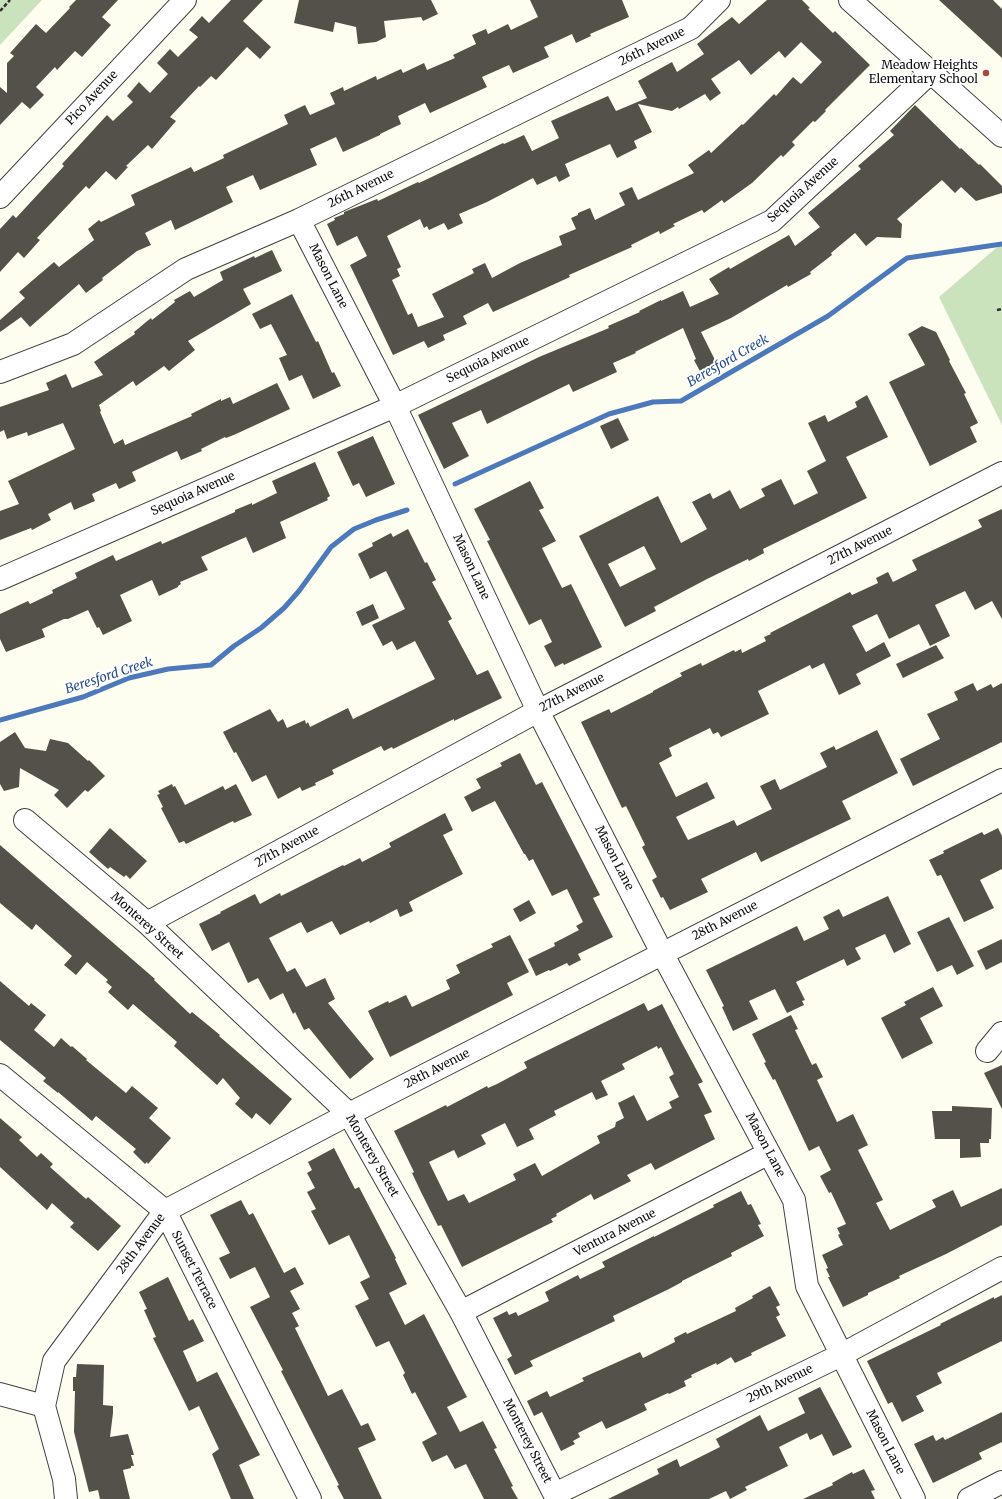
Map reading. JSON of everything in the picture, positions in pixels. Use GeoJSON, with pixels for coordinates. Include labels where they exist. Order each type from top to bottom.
{"type":"FeatureCollection","features":[{"type":"Feature","properties":{"kind":"street","name":"Pico Avenue"},"geometry":{"type":"LineString","coordinates":[[0,197],[185,0]]}},
{"type":"Feature","properties":{"kind":"street","name":"26th Avenue"},"geometry":{"type":"LineString","coordinates":[[0,372],[73,344],[186,269],[299,220],[691,28],[719,0]]}},
{"type":"Feature","properties":{"kind":"street"},"geometry":{"type":"LineString","coordinates":[[850,0],[1002,136]]}},
{"type":"Feature","properties":{"kind":"street","name":"Sequoia Avenue"},"geometry":{"type":"LineString","coordinates":[[0,579],[395,406],[772,221],[931,72]]}},
{"type":"Feature","properties":{"kind":"street","name":"Mason Lane"},"geometry":{"type":"LineString","coordinates":[[299,220],[395,406],[538,711],[662,953],[794,1200],[807,1286],[914,1499]]}},
{"type":"Feature","properties":{"kind":"street","name":"27th Avenue"},"geometry":{"type":"LineString","coordinates":[[147,923],[538,711],[1002,473]]}},
{"type":"Feature","properties":{"kind":"street","name":"28th Avenue"},"geometry":{"type":"LineString","coordinates":[[66,1499],[64,1479],[44,1406],[54,1361],[165,1211],[349,1114],[1002,780]]}},
{"type":"Feature","properties":{"kind":"street","name":"Monterey Street"},"geometry":{"type":"LineString","coordinates":[[25,820],[147,923],[349,1114],[461,1312],[556,1497]]}},
{"type":"Feature","properties":{"kind":"street"},"geometry":{"type":"LineString","coordinates":[[987,1051],[1002,1033]]}},
{"type":"Feature","properties":{"kind":"street","name":"Sunset Terrace"},"geometry":{"type":"LineString","coordinates":[[0,1075],[165,1211],[310,1499]]}},
{"type":"Feature","properties":{"kind":"street","name":"Ventura Avenue"},"geometry":{"type":"LineString","coordinates":[[461,1312],[769,1153]]}},
{"type":"Feature","properties":{"kind":"street","name":"29th Avenue"},"geometry":{"type":"LineString","coordinates":[[556,1497],[841,1355],[1002,1268]]}},
{"type":"Feature","properties":{"kind":"street"},"geometry":{"type":"LineString","coordinates":[[0,1394],[44,1406]]}},
{"type":"Feature","properties":{"kind":"street"},"geometry":{"type":"LineString","coordinates":[[969,1499],[1002,1482]]}},
{"type":"Feature","properties":{"kind":"path"},"geometry":{"type":"LineString","coordinates":[[0,11],[10,0]]}},
{"type":"Feature","properties":{"kind":"path"},"geometry":{"type":"LineString","coordinates":[[997,310],[1002,309]]}},
{"type":"Feature","properties":{"kind":"green space"},"geometry":{"type":"Polygon","coordinates":[[[0,0],[42,0],[0,45],[0,0]]]}},
{"type":"Feature","properties":{"kind":"green space"},"geometry":{"type":"Polygon","coordinates":[[[1002,243],[1002,425],[939,297],[1002,243]]]}},
{"type":"Feature","properties":{"kind":"building"},"geometry":{"type":"Polygon","coordinates":[[[76,0],[118,0],[102,17],[111,25],[82,57],[75,51],[57,70],[55,67],[36,87],[44,95],[30,109],[22,102],[0,125],[0,87],[7,93],[7,63],[14,56],[10,53],[36,24],[46,33],[76,0]]]}},
{"type":"Feature","properties":{"kind":"building"},"geometry":{"type":"Polygon","coordinates":[[[231,0],[263,0],[243,21],[271,47],[260,59],[247,47],[216,80],[211,76],[200,87],[199,86],[170,117],[176,121],[152,149],[148,145],[126,166],[128,167],[116,180],[106,171],[89,189],[86,186],[37,238],[40,240],[24,258],[18,252],[0,272],[0,229],[13,215],[16,218],[64,166],[62,164],[107,115],[113,121],[133,102],[127,96],[139,82],[150,93],[168,74],[157,63],[170,49],[178,57],[198,37],[189,30],[202,16],[209,23],[231,0]]]}},
{"type":"Feature","properties":{"kind":"building"},"geometry":{"type":"Polygon","coordinates":[[[299,0],[431,0],[438,14],[423,21],[421,17],[384,21],[386,37],[376,42],[358,44],[356,27],[335,22],[333,32],[294,23],[299,0]]]}},
{"type":"Feature","properties":{"kind":"building"},"geometry":{"type":"Polygon","coordinates":[[[530,0],[622,0],[629,17],[590,34],[591,36],[576,43],[572,34],[544,47],[549,57],[513,73],[509,65],[482,77],[487,87],[430,113],[425,103],[398,116],[401,124],[343,152],[336,137],[310,149],[317,165],[260,190],[253,175],[226,187],[233,202],[175,230],[171,220],[145,233],[151,245],[137,251],[102,278],[103,280],[86,293],[79,284],[30,327],[21,317],[0,332],[0,320],[25,298],[19,292],[54,262],[59,267],[94,240],[88,229],[99,220],[101,222],[135,205],[131,195],[191,167],[194,172],[224,158],[223,155],[288,124],[284,115],[305,105],[310,115],[335,104],[330,93],[343,87],[344,91],[376,76],[377,80],[401,69],[403,73],[424,63],[427,70],[455,58],[453,55],[476,44],[472,35],[486,29],[488,34],[508,24],[511,30],[538,17],[530,0]]]}},
{"type":"Feature","properties":{"kind":"building"},"geometry":{"type":"Polygon","coordinates":[[[767,0],[802,0],[810,8],[808,9],[833,33],[835,31],[870,65],[815,122],[813,121],[792,142],[795,145],[783,157],[781,155],[752,183],[724,203],[722,200],[704,213],[702,210],[673,224],[675,226],[660,234],[659,231],[631,245],[632,247],[569,275],[570,277],[493,312],[488,303],[463,316],[467,324],[443,335],[445,340],[428,348],[424,341],[393,355],[350,265],[367,256],[357,236],[337,246],[327,224],[335,220],[334,218],[344,214],[344,212],[377,199],[378,201],[503,143],[504,144],[524,135],[532,151],[559,138],[551,121],[608,96],[616,111],[647,98],[638,81],[672,62],[677,72],[704,54],[697,44],[732,17],[739,24],[767,0]],[[801,42],[785,58],[779,51],[751,75],[739,60],[711,79],[721,93],[710,101],[705,94],[679,109],[678,107],[672,111],[638,104],[652,132],[634,141],[637,148],[617,158],[610,144],[565,164],[570,176],[559,182],[556,176],[537,185],[533,178],[487,202],[459,214],[463,223],[448,230],[444,223],[429,230],[427,226],[424,228],[420,219],[387,236],[401,267],[397,269],[400,276],[392,280],[408,315],[412,313],[418,327],[444,317],[432,294],[474,273],[472,269],[485,263],[492,278],[520,263],[562,245],[559,236],[576,229],[571,218],[578,215],[578,213],[590,208],[595,220],[625,205],[619,193],[632,187],[638,200],[694,173],[688,165],[709,150],[711,153],[742,124],[743,125],[774,94],[776,96],[793,77],[801,84],[822,62],[801,42]]]}},
{"type":"Feature","properties":{"kind":"building"},"geometry":{"type":"Polygon","coordinates":[[[939,0],[993,0],[1002,9],[1002,58],[939,0]]]}},
{"type":"Feature","properties":{"kind":"building"},"geometry":{"type":"Polygon","coordinates":[[[915,105],[960,149],[961,148],[979,165],[980,164],[1002,186],[1002,193],[976,201],[961,187],[955,193],[942,180],[897,219],[902,224],[901,238],[877,237],[866,246],[855,233],[831,253],[832,255],[810,272],[811,274],[788,287],[787,285],[731,318],[701,332],[718,366],[702,375],[694,360],[696,359],[683,328],[635,352],[636,353],[613,363],[617,372],[573,392],[569,384],[487,424],[481,410],[452,423],[469,456],[444,469],[418,415],[539,357],[609,328],[608,326],[683,291],[690,307],[719,294],[709,279],[729,267],[730,269],[789,235],[795,246],[820,227],[808,213],[861,169],[858,166],[894,135],[890,131],[915,105]]]}},
{"type":"Feature","properties":{"kind":"building"},"geometry":{"type":"Polygon","coordinates":[[[272,250],[282,271],[243,289],[251,304],[188,341],[195,350],[169,371],[164,366],[136,386],[133,381],[99,405],[100,412],[114,444],[123,439],[125,445],[192,416],[191,414],[221,399],[221,401],[230,397],[233,404],[277,383],[290,409],[236,434],[226,438],[225,437],[201,449],[202,451],[181,460],[177,451],[132,472],[136,481],[119,489],[116,483],[92,494],[95,501],[74,510],[71,502],[48,514],[51,520],[32,530],[31,528],[0,540],[0,511],[19,504],[8,481],[75,449],[63,423],[28,436],[27,432],[7,439],[4,430],[0,432],[0,407],[49,390],[46,383],[66,374],[72,388],[103,375],[94,362],[135,334],[134,332],[151,318],[152,320],[175,302],[174,300],[190,291],[194,297],[223,280],[220,272],[254,256],[255,258],[272,250]]]}},
{"type":"Feature","properties":{"kind":"building"},"geometry":{"type":"Polygon","coordinates":[[[292,294],[316,342],[318,341],[332,373],[334,372],[341,386],[313,399],[302,375],[289,381],[279,358],[287,355],[271,324],[260,329],[252,314],[292,294]]]}},
{"type":"Feature","properties":{"kind":"building"},"geometry":{"type":"Polygon","coordinates":[[[922,326],[936,332],[966,393],[964,394],[978,423],[970,427],[977,442],[930,466],[889,382],[925,365],[908,334],[922,326]]]}},
{"type":"Feature","properties":{"kind":"building"},"geometry":{"type":"Polygon","coordinates":[[[867,395],[888,437],[846,457],[867,498],[763,549],[764,553],[749,561],[748,559],[654,607],[656,611],[625,627],[579,536],[658,496],[681,543],[707,529],[692,502],[710,493],[713,499],[730,490],[740,509],[765,496],[761,489],[781,479],[794,505],[818,493],[807,471],[826,461],[808,423],[825,415],[828,422],[857,407],[855,402],[867,395]],[[644,546],[608,564],[620,587],[656,569],[644,546]]]}},
{"type":"Feature","properties":{"kind":"building"},"geometry":{"type":"Polygon","coordinates":[[[618,418],[629,440],[611,449],[600,426],[618,418]]]}},
{"type":"Feature","properties":{"kind":"building"},"geometry":{"type":"Polygon","coordinates":[[[373,436],[395,484],[366,497],[359,483],[353,486],[337,452],[373,436]]]}},
{"type":"Feature","properties":{"kind":"building"},"geometry":{"type":"Polygon","coordinates":[[[315,462],[330,496],[327,498],[328,500],[280,522],[286,538],[253,553],[246,537],[201,557],[208,570],[180,582],[181,584],[178,587],[159,596],[152,580],[120,595],[132,621],[103,635],[99,627],[97,628],[88,610],[42,629],[45,637],[6,652],[0,639],[0,614],[28,601],[30,604],[53,593],[52,590],[77,578],[75,573],[113,555],[116,561],[161,541],[162,544],[235,512],[235,510],[252,503],[252,505],[277,493],[272,481],[315,462]]]}},
{"type":"Feature","properties":{"kind":"building"},"geometry":{"type":"Polygon","coordinates":[[[530,481],[544,508],[539,510],[556,541],[542,548],[562,588],[571,584],[602,647],[564,665],[563,663],[555,667],[544,646],[552,642],[541,619],[529,625],[487,541],[490,540],[474,509],[530,481]]]}},
{"type":"Feature","properties":{"kind":"building"},"geometry":{"type":"Polygon","coordinates":[[[1002,509],[1002,619],[992,601],[975,610],[965,591],[935,605],[950,636],[930,646],[919,624],[889,639],[877,614],[852,626],[866,652],[884,642],[891,656],[856,674],[861,684],[839,695],[824,663],[812,669],[810,665],[758,691],[769,714],[721,737],[718,732],[713,734],[710,728],[669,748],[672,756],[659,763],[676,797],[707,782],[715,798],[676,817],[688,840],[734,820],[737,826],[772,809],[760,786],[775,779],[780,790],[827,767],[820,753],[834,746],[836,750],[877,730],[898,773],[842,801],[851,819],[761,862],[756,852],[701,879],[708,892],[670,910],[663,897],[661,898],[652,880],[657,877],[642,847],[645,845],[626,806],[622,808],[581,722],[609,709],[611,713],[682,676],[680,673],[701,663],[702,666],[734,650],[735,652],[741,649],[742,653],[766,641],[764,637],[771,634],[770,633],[850,592],[852,595],[878,583],[876,578],[888,572],[893,582],[917,570],[912,560],[982,527],[978,520],[1002,509]]]}},
{"type":"Feature","properties":{"kind":"building"},"geometry":{"type":"Polygon","coordinates":[[[408,529],[425,563],[427,562],[436,580],[432,582],[452,619],[448,621],[477,675],[488,670],[502,698],[454,721],[454,719],[393,749],[392,747],[384,751],[381,746],[332,770],[334,774],[315,783],[316,785],[302,791],[300,787],[278,799],[266,775],[252,782],[236,752],[234,753],[223,732],[270,709],[278,722],[283,719],[287,728],[305,720],[306,724],[308,722],[310,727],[348,708],[353,719],[435,679],[415,641],[397,650],[392,641],[383,646],[372,625],[405,609],[386,571],[370,579],[358,554],[373,546],[372,543],[391,533],[393,537],[408,529]]]}},
{"type":"Feature","properties":{"kind":"building"},"geometry":{"type":"Polygon","coordinates":[[[373,604],[379,618],[362,626],[356,612],[373,604]]]}},
{"type":"Feature","properties":{"kind":"building"},"geometry":{"type":"Polygon","coordinates":[[[936,645],[944,658],[903,678],[896,664],[936,645]]]}},
{"type":"Feature","properties":{"kind":"building"},"geometry":{"type":"Polygon","coordinates":[[[973,683],[977,691],[991,684],[993,688],[1002,683],[1002,742],[913,786],[900,759],[940,739],[927,714],[958,700],[954,692],[973,683]]]}},
{"type":"Feature","properties":{"kind":"building"},"geometry":{"type":"Polygon","coordinates":[[[15,732],[25,748],[46,751],[50,739],[68,743],[88,761],[89,760],[105,776],[88,792],[85,790],[67,808],[54,795],[59,790],[20,768],[19,787],[4,791],[0,784],[0,742],[15,732]]]}},
{"type":"Feature","properties":{"kind":"building"},"geometry":{"type":"Polygon","coordinates":[[[520,753],[536,785],[542,782],[600,895],[593,898],[613,937],[578,954],[581,960],[569,966],[567,963],[536,976],[528,959],[555,946],[554,943],[579,930],[576,926],[583,922],[567,889],[552,896],[533,859],[529,861],[524,854],[495,801],[472,812],[464,797],[481,788],[476,779],[502,766],[500,763],[520,753]]]}},
{"type":"Feature","properties":{"kind":"building"},"geometry":{"type":"Polygon","coordinates":[[[172,784],[173,787],[175,786],[185,805],[223,786],[225,790],[236,784],[252,815],[234,823],[233,821],[186,844],[184,841],[179,843],[161,808],[163,807],[157,795],[160,794],[158,791],[172,784]]]}},
{"type":"Feature","properties":{"kind":"building"},"geometry":{"type":"Polygon","coordinates":[[[445,813],[453,830],[443,835],[463,874],[409,902],[413,911],[400,917],[397,909],[370,923],[369,921],[340,935],[332,921],[307,933],[301,922],[269,938],[287,972],[295,968],[306,987],[325,978],[335,999],[328,1003],[374,1059],[350,1079],[309,1028],[304,1030],[295,1012],[293,1014],[283,993],[270,1000],[258,978],[248,983],[229,942],[212,951],[199,924],[255,894],[260,904],[280,893],[281,896],[360,858],[362,862],[391,847],[389,843],[445,813]]]}},
{"type":"Feature","properties":{"kind":"building"},"geometry":{"type":"Polygon","coordinates":[[[110,828],[147,861],[130,879],[126,875],[124,877],[110,867],[108,869],[89,852],[110,828]]]}},
{"type":"Feature","properties":{"kind":"building"},"geometry":{"type":"Polygon","coordinates":[[[998,828],[1002,836],[1002,869],[980,880],[994,908],[964,922],[941,875],[937,876],[929,860],[944,853],[943,851],[982,832],[984,835],[998,828]]]}},
{"type":"Feature","properties":{"kind":"building"},"geometry":{"type":"Polygon","coordinates":[[[0,845],[155,979],[154,980],[190,1014],[192,1012],[220,1035],[219,1036],[292,1099],[270,1125],[256,1113],[252,1119],[235,1104],[240,1098],[223,1078],[217,1085],[174,1046],[177,1042],[133,1004],[128,1010],[108,992],[112,987],[106,982],[108,980],[87,962],[76,975],[64,965],[72,956],[36,924],[32,930],[0,903],[0,845]]]}},
{"type":"Feature","properties":{"kind":"building"},"geometry":{"type":"Polygon","coordinates":[[[888,896],[911,944],[894,953],[885,934],[855,948],[861,959],[847,966],[844,959],[796,982],[805,1000],[802,1001],[804,1005],[787,1013],[775,989],[749,1001],[758,1019],[733,1031],[722,1007],[724,1006],[706,970],[797,926],[804,941],[829,929],[823,917],[839,909],[843,917],[888,896]]]}},
{"type":"Feature","properties":{"kind":"building"},"geometry":{"type":"Polygon","coordinates":[[[529,900],[536,913],[520,922],[513,909],[529,900]]]}},
{"type":"Feature","properties":{"kind":"building"},"geometry":{"type":"Polygon","coordinates":[[[949,917],[974,966],[957,975],[952,965],[937,972],[917,932],[949,917]]]}},
{"type":"Feature","properties":{"kind":"building"},"geometry":{"type":"Polygon","coordinates":[[[510,935],[529,972],[507,983],[513,995],[390,1057],[368,1011],[388,1001],[389,1003],[406,995],[412,1007],[450,989],[446,980],[460,973],[456,965],[493,947],[491,944],[510,935]]]}},
{"type":"Feature","properties":{"kind":"building"},"geometry":{"type":"Polygon","coordinates":[[[1002,939],[1002,962],[986,970],[977,951],[1002,939]]]}},
{"type":"Feature","properties":{"kind":"building"},"geometry":{"type":"Polygon","coordinates":[[[0,981],[29,1006],[31,1003],[46,1015],[34,1030],[54,1047],[61,1038],[126,1093],[132,1086],[158,1108],[149,1118],[171,1138],[148,1164],[147,1162],[145,1164],[133,1152],[136,1149],[96,1116],[92,1121],[43,1081],[46,1078],[0,1040],[0,981]]]}},
{"type":"Feature","properties":{"kind":"building"},"geometry":{"type":"Polygon","coordinates":[[[933,987],[943,1006],[920,1018],[933,1043],[902,1059],[881,1018],[906,1005],[904,1002],[933,987]]]}},
{"type":"Feature","properties":{"kind":"building"},"geometry":{"type":"Polygon","coordinates":[[[644,1003],[648,1011],[662,1004],[703,1082],[698,1084],[712,1112],[704,1115],[715,1139],[655,1170],[651,1163],[627,1175],[631,1181],[594,1200],[591,1194],[556,1214],[557,1216],[551,1219],[553,1222],[462,1267],[441,1225],[438,1226],[421,1192],[412,1173],[414,1172],[394,1131],[446,1105],[447,1107],[487,1086],[488,1088],[497,1084],[527,1068],[524,1062],[644,1003]],[[657,1046],[622,1064],[625,1069],[601,1081],[608,1095],[596,1100],[592,1092],[554,1111],[556,1115],[529,1129],[534,1139],[517,1147],[505,1123],[481,1135],[486,1144],[458,1158],[454,1150],[429,1162],[448,1201],[464,1194],[469,1203],[516,1180],[513,1174],[535,1163],[542,1176],[600,1143],[597,1136],[615,1127],[616,1122],[624,1118],[618,1103],[634,1095],[647,1121],[672,1108],[669,1102],[679,1097],[669,1077],[674,1074],[661,1047],[658,1049],[657,1046]]]}},
{"type":"Feature","properties":{"kind":"building"},"geometry":{"type":"Polygon","coordinates":[[[791,1015],[798,1029],[795,1030],[812,1065],[816,1063],[823,1077],[817,1080],[837,1122],[853,1114],[868,1145],[858,1150],[883,1200],[876,1203],[890,1230],[936,1207],[932,1200],[953,1190],[961,1207],[1002,1188],[1002,1225],[899,1276],[900,1278],[843,1307],[828,1277],[830,1277],[826,1269],[828,1268],[822,1255],[843,1245],[838,1235],[840,1234],[837,1228],[846,1224],[831,1192],[829,1193],[820,1176],[831,1170],[819,1146],[809,1151],[775,1079],[773,1080],[764,1063],[766,1062],[752,1034],[791,1015]]]}},
{"type":"Feature","properties":{"kind":"building"},"geometry":{"type":"Polygon","coordinates":[[[1002,1065],[1002,1109],[984,1073],[1002,1065]]]}},
{"type":"Feature","properties":{"kind":"building"},"geometry":{"type":"Polygon","coordinates":[[[952,1106],[992,1108],[991,1139],[989,1139],[989,1143],[980,1143],[981,1157],[960,1158],[960,1139],[935,1139],[932,1111],[952,1111],[952,1106]]]}},
{"type":"Feature","properties":{"kind":"building"},"geometry":{"type":"Polygon","coordinates":[[[0,1118],[22,1137],[19,1140],[37,1157],[41,1153],[53,1164],[50,1167],[86,1199],[88,1197],[121,1226],[98,1251],[70,1227],[74,1223],[52,1203],[47,1210],[0,1167],[0,1118]]]}},
{"type":"Feature","properties":{"kind":"building"},"geometry":{"type":"Polygon","coordinates":[[[334,1148],[355,1189],[359,1187],[396,1258],[395,1259],[407,1284],[389,1293],[405,1325],[424,1314],[467,1397],[447,1407],[460,1432],[483,1421],[497,1448],[494,1449],[518,1499],[484,1499],[466,1464],[455,1469],[447,1455],[432,1462],[422,1442],[437,1434],[415,1392],[412,1394],[403,1375],[405,1373],[389,1341],[376,1347],[355,1306],[369,1299],[360,1282],[370,1277],[349,1235],[329,1245],[311,1211],[316,1209],[307,1192],[315,1188],[307,1173],[312,1170],[308,1162],[334,1148]]]}},
{"type":"Feature","properties":{"kind":"building"},"geometry":{"type":"Polygon","coordinates":[[[741,1191],[748,1205],[751,1204],[761,1224],[758,1225],[764,1236],[731,1253],[732,1256],[613,1316],[615,1321],[530,1361],[533,1366],[515,1375],[507,1359],[512,1356],[493,1318],[507,1311],[509,1315],[516,1312],[518,1316],[549,1301],[545,1292],[578,1275],[580,1279],[605,1267],[602,1262],[714,1207],[713,1205],[741,1191]]]}},
{"type":"Feature","properties":{"kind":"building"},"geometry":{"type":"Polygon","coordinates":[[[241,1200],[249,1215],[253,1213],[284,1273],[295,1267],[304,1284],[290,1291],[300,1309],[292,1313],[299,1326],[295,1328],[328,1396],[342,1389],[361,1426],[368,1423],[376,1440],[358,1448],[382,1499],[344,1499],[337,1486],[339,1485],[281,1371],[283,1370],[250,1307],[270,1297],[255,1267],[230,1279],[219,1258],[230,1253],[210,1215],[241,1200]]]}},
{"type":"Feature","properties":{"kind":"building"},"geometry":{"type":"Polygon","coordinates":[[[168,1277],[189,1321],[193,1319],[204,1341],[183,1351],[197,1382],[217,1372],[260,1455],[239,1465],[254,1499],[231,1499],[212,1454],[219,1449],[199,1406],[189,1411],[153,1338],[156,1337],[144,1310],[147,1309],[139,1292],[168,1277]]]}},
{"type":"Feature","properties":{"kind":"building"},"geometry":{"type":"Polygon","coordinates":[[[770,1286],[780,1305],[776,1307],[780,1315],[776,1317],[786,1336],[751,1353],[752,1355],[735,1363],[731,1357],[717,1365],[716,1363],[691,1375],[692,1377],[684,1381],[686,1386],[644,1404],[647,1410],[606,1429],[602,1421],[578,1433],[580,1437],[573,1441],[575,1444],[561,1451],[542,1412],[534,1416],[527,1401],[547,1391],[550,1397],[584,1381],[582,1378],[640,1352],[643,1358],[675,1342],[674,1338],[686,1332],[687,1334],[736,1311],[735,1308],[770,1286]]]}},
{"type":"Feature","properties":{"kind":"building"},"geometry":{"type":"Polygon","coordinates":[[[1002,1295],[1002,1341],[937,1373],[942,1383],[916,1396],[924,1411],[902,1422],[892,1402],[888,1404],[867,1361],[994,1297],[994,1299],[1002,1295]]]}},
{"type":"Feature","properties":{"kind":"building"},"geometry":{"type":"Polygon","coordinates":[[[77,1364],[104,1365],[103,1405],[113,1406],[110,1437],[128,1434],[134,1455],[131,1455],[134,1466],[123,1470],[130,1499],[100,1499],[98,1490],[89,1492],[74,1432],[75,1391],[73,1391],[73,1377],[76,1377],[77,1364]]]}},
{"type":"Feature","properties":{"kind":"building"},"geometry":{"type":"Polygon","coordinates":[[[820,1387],[852,1447],[833,1456],[822,1434],[810,1440],[807,1433],[779,1447],[788,1466],[745,1487],[747,1490],[730,1499],[726,1491],[709,1499],[608,1499],[659,1474],[657,1469],[677,1459],[680,1467],[720,1447],[716,1439],[760,1415],[768,1431],[805,1413],[798,1398],[820,1387]]]}},
{"type":"Feature","properties":{"kind":"building"},"geometry":{"type":"Polygon","coordinates":[[[1002,1412],[1002,1442],[979,1453],[982,1459],[933,1483],[914,1444],[933,1435],[936,1441],[943,1437],[945,1440],[1002,1412]]]}},
{"type":"Feature","properties":{"kind":"building"},"geometry":{"type":"Polygon","coordinates":[[[864,1469],[875,1490],[871,1491],[875,1499],[803,1499],[833,1485],[832,1483],[852,1472],[853,1474],[864,1469]]]}},
{"type":"Feature","properties":{"kind":"waterway","name":"Beresford Creek"},"geometry":{"type":"LineString","coordinates":[[455,484],[609,414],[653,402],[681,401],[828,316],[907,258],[1002,244]]}},
{"type":"Feature","properties":{"kind":"waterway","name":"Beresford Creek"},"geometry":{"type":"LineString","coordinates":[[0,720],[83,697],[129,678],[168,669],[211,665],[234,646],[261,628],[284,608],[299,591],[331,547],[354,529],[407,510]]}},
{"type":"Feature","properties":{"kind":"place","name":"Meadow Heights Elementary School"},"geometry":{"type":"Point","coordinates":[986,73]}}]}
